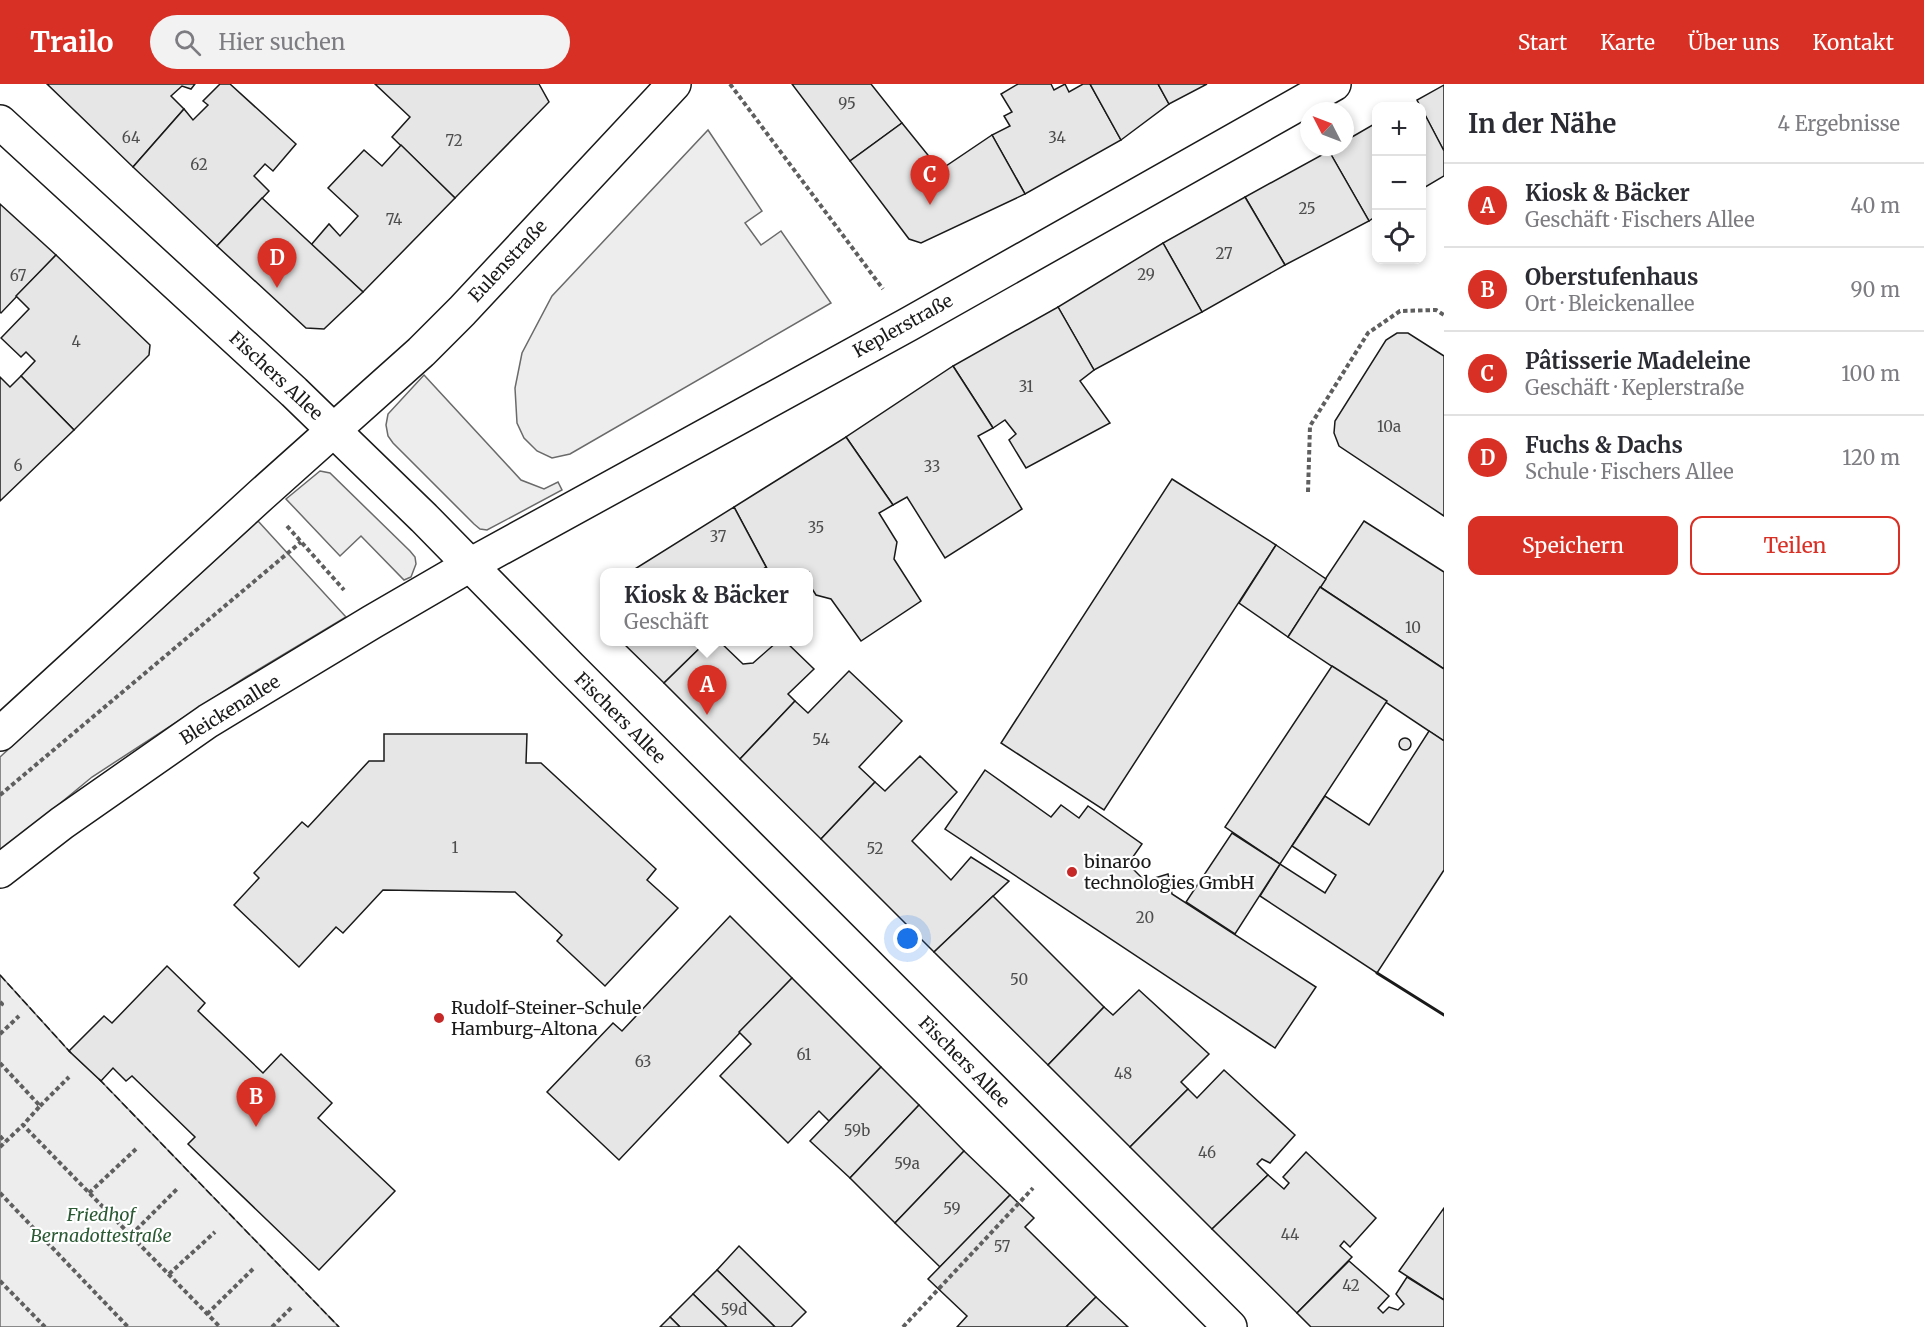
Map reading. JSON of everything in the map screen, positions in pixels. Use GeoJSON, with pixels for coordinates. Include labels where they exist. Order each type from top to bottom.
{"type":"FeatureCollection","features":[{"type":"Feature","properties":{"kind":"street","name":"Eulenstraße"},"geometry":{"type":"LineString","coordinates":[[333,429],[421,352],[462,311],[674,84]]}},
{"type":"Feature","properties":{"kind":"street","name":"Keplerstraße"},"geometry":{"type":"LineString","coordinates":[[470,565],[909,324],[1334,84]]}},
{"type":"Feature","properties":{"kind":"street","name":"Fischers Allee"},"geometry":{"type":"LineString","coordinates":[[0,122],[333,429],[1230,1327]]}},
{"type":"Feature","properties":{"kind":"street"},"geometry":{"type":"LineString","coordinates":[[0,734],[333,429]]}},
{"type":"Feature","properties":{"kind":"street","name":"Bleickenallee"},"geometry":{"type":"LineString","coordinates":[[0,871],[62,823],[208,721],[470,565]]}},
{"type":"Feature","properties":{"kind":"path"},"geometry":{"type":"LineString","coordinates":[[730,84],[909,324]]}},
{"type":"Feature","properties":{"kind":"path"},"geometry":{"type":"LineString","coordinates":[[1308,492],[1310,426],[1368,333],[1400,310],[1436,310],[1444,315]]}},
{"type":"Feature","properties":{"kind":"path"},"geometry":{"type":"LineString","coordinates":[[261,495],[372,622]]}},
{"type":"Feature","properties":{"kind":"path"},"geometry":{"type":"LineString","coordinates":[[0,795],[301,542]]}},
{"type":"Feature","properties":{"kind":"path"},"geometry":{"type":"LineString","coordinates":[[0,1034],[19,1016]]}},
{"type":"Feature","properties":{"kind":"path"},"geometry":{"type":"LineString","coordinates":[[0,1063],[40,1106]]}},
{"type":"Feature","properties":{"kind":"path"},"geometry":{"type":"LineString","coordinates":[[0,1147],[69,1077]]}},
{"type":"Feature","properties":{"kind":"path"},"geometry":{"type":"LineString","coordinates":[[23,1125],[220,1327]]}},
{"type":"Feature","properties":{"kind":"path"},"geometry":{"type":"LineString","coordinates":[[0,1136],[5,1142]]}},
{"type":"Feature","properties":{"kind":"path"},"geometry":{"type":"LineString","coordinates":[[90,1193],[136,1149]]}},
{"type":"Feature","properties":{"kind":"path"},"geometry":{"type":"LineString","coordinates":[[131,1235],[177,1190]]}},
{"type":"Feature","properties":{"kind":"path"},"geometry":{"type":"LineString","coordinates":[[0,1193],[128,1327]]}},
{"type":"Feature","properties":{"kind":"path"},"geometry":{"type":"LineString","coordinates":[[903,1327],[1019,1203]]}},
{"type":"Feature","properties":{"kind":"path"},"geometry":{"type":"LineString","coordinates":[[169,1274],[215,1232]]}},
{"type":"Feature","properties":{"kind":"path"},"geometry":{"type":"LineString","coordinates":[[207,1314],[253,1269]]}},
{"type":"Feature","properties":{"kind":"path"},"geometry":{"type":"LineString","coordinates":[[0,1281],[45,1327]]}},
{"type":"Feature","properties":{"kind":"path"},"geometry":{"type":"LineString","coordinates":[[272,1327],[292,1307]]}},
{"type":"Feature","properties":{"kind":"shaded area"},"geometry":{"type":"Polygon","coordinates":[[[708,130],[762,211],[745,223],[761,245],[781,231],[831,303],[570,454],[552,458],[537,451],[524,438],[517,423],[515,388],[522,353],[552,296],[708,130]]]}},
{"type":"Feature","properties":{"kind":"shaded area"},"geometry":{"type":"Polygon","coordinates":[[[424,375],[521,480],[544,489],[558,482],[562,490],[487,530],[480,529],[474,524],[388,436],[386,425],[388,414],[424,375]]]}},
{"type":"Feature","properties":{"kind":"shaded area"},"geometry":{"type":"Polygon","coordinates":[[[320,471],[330,473],[410,551],[415,557],[416,564],[411,577],[404,580],[361,536],[340,556],[286,499],[320,471]]]}},
{"type":"Feature","properties":{"kind":"shaded area"},"geometry":{"type":"Polygon","coordinates":[[[258,521],[346,617],[246,677],[92,777],[0,853],[0,757],[258,521]]]}},
{"type":"Feature","properties":{"kind":"shaded area","name":"Friedhof Bernadottestraße"},"geometry":{"type":"Polygon","coordinates":[[[0,975],[69,1051],[101,1081],[339,1327],[0,1327],[0,975]]]}},
{"type":"Feature","properties":{"kind":"building"},"geometry":{"type":"Polygon","coordinates":[[[47,84],[195,84],[191,89],[182,86],[171,96],[184,109],[133,167],[47,84]]]}},
{"type":"Feature","properties":{"kind":"building"},"geometry":{"type":"Polygon","coordinates":[[[220,84],[230,84],[296,144],[273,171],[265,164],[254,176],[269,191],[217,246],[133,167],[184,109],[193,120],[208,105],[203,101],[220,84]]]}},
{"type":"Feature","properties":{"kind":"building"},"geometry":{"type":"Polygon","coordinates":[[[375,84],[539,84],[549,102],[455,198],[392,137],[410,117],[375,84]]]}},
{"type":"Feature","properties":{"kind":"building"},"geometry":{"type":"Polygon","coordinates":[[[792,84],[871,84],[902,123],[850,161],[792,84]]]}},
{"type":"Feature","properties":{"kind":"building"},"geometry":{"type":"Polygon","coordinates":[[[1018,84],[1051,84],[1054,90],[1065,84],[1069,92],[1083,84],[1090,84],[1121,140],[1025,194],[992,135],[1010,126],[1004,116],[1012,112],[1001,94],[1018,84]]]}},
{"type":"Feature","properties":{"kind":"building"},"geometry":{"type":"Polygon","coordinates":[[[1090,84],[1158,84],[1169,104],[1121,140],[1090,84]]]}},
{"type":"Feature","properties":{"kind":"building"},"geometry":{"type":"Polygon","coordinates":[[[1158,84],[1207,84],[1169,104],[1158,84]]]}},
{"type":"Feature","properties":{"kind":"building"},"geometry":{"type":"Polygon","coordinates":[[[1444,85],[1444,151],[1426,117],[1426,102],[1417,100],[1444,85]]]}},
{"type":"Feature","properties":{"kind":"building"},"geometry":{"type":"Polygon","coordinates":[[[1426,117],[1444,151],[1444,176],[1426,187],[1426,117]]]}},
{"type":"Feature","properties":{"kind":"building"},"geometry":{"type":"Polygon","coordinates":[[[902,123],[940,170],[992,135],[1025,194],[921,243],[909,239],[850,161],[902,123]]]}},
{"type":"Feature","properties":{"kind":"building"},"geometry":{"type":"Polygon","coordinates":[[[1372,125],[1372,219],[1369,221],[1332,156],[1354,156],[1354,136],[1372,125]]]}},
{"type":"Feature","properties":{"kind":"building"},"geometry":{"type":"Polygon","coordinates":[[[401,145],[455,198],[363,292],[311,245],[329,224],[340,236],[358,216],[328,188],[364,150],[382,166],[401,145]]]}},
{"type":"Feature","properties":{"kind":"building"},"geometry":{"type":"Polygon","coordinates":[[[1320,156],[1332,156],[1369,221],[1285,265],[1245,197],[1320,156]]]}},
{"type":"Feature","properties":{"kind":"building"},"geometry":{"type":"Polygon","coordinates":[[[1245,197],[1285,265],[1202,312],[1163,243],[1245,197]]]}},
{"type":"Feature","properties":{"kind":"building"},"geometry":{"type":"Polygon","coordinates":[[[262,198],[363,292],[324,329],[306,328],[217,246],[262,198]]]}},
{"type":"Feature","properties":{"kind":"building"},"geometry":{"type":"Polygon","coordinates":[[[0,204],[56,255],[1,313],[0,312],[0,204]]]}},
{"type":"Feature","properties":{"kind":"building"},"geometry":{"type":"Polygon","coordinates":[[[1163,243],[1202,312],[1094,370],[1058,307],[1163,243]]]}},
{"type":"Feature","properties":{"kind":"building"},"geometry":{"type":"Polygon","coordinates":[[[56,255],[150,345],[149,355],[74,430],[21,376],[35,361],[26,352],[21,357],[1,338],[29,309],[16,296],[56,255]]]}},
{"type":"Feature","properties":{"kind":"building"},"geometry":{"type":"Polygon","coordinates":[[[1058,307],[1094,370],[1080,381],[1110,423],[1026,468],[1009,440],[1016,434],[1005,420],[993,428],[953,366],[1058,307]]]}},
{"type":"Feature","properties":{"kind":"building"},"geometry":{"type":"Polygon","coordinates":[[[1397,333],[1408,333],[1444,356],[1444,516],[1339,446],[1334,433],[1335,421],[1386,340],[1397,333]]]}},
{"type":"Feature","properties":{"kind":"building"},"geometry":{"type":"Polygon","coordinates":[[[953,366],[993,428],[978,436],[1022,509],[945,558],[907,497],[893,505],[846,437],[953,366]]]}},
{"type":"Feature","properties":{"kind":"building"},"geometry":{"type":"Polygon","coordinates":[[[21,376],[74,430],[0,501],[0,377],[10,387],[21,376]]]}},
{"type":"Feature","properties":{"kind":"building"},"geometry":{"type":"Polygon","coordinates":[[[846,437],[893,505],[879,513],[897,542],[894,559],[921,601],[861,641],[831,599],[816,595],[813,590],[813,568],[767,568],[734,507],[846,437]]]}},
{"type":"Feature","properties":{"kind":"building"},"geometry":{"type":"Polygon","coordinates":[[[1172,479],[1276,545],[1104,810],[1001,743],[1172,479]]]}},
{"type":"Feature","properties":{"kind":"building"},"geometry":{"type":"Polygon","coordinates":[[[734,507],[766,567],[765,568],[636,568],[734,507]]]}},
{"type":"Feature","properties":{"kind":"building"},"geometry":{"type":"Polygon","coordinates":[[[1364,521],[1444,572],[1444,669],[1320,587],[1364,521]]]}},
{"type":"Feature","properties":{"kind":"building"},"geometry":{"type":"Polygon","coordinates":[[[1276,545],[1326,579],[1288,637],[1239,603],[1276,545]]]}},
{"type":"Feature","properties":{"kind":"building"},"geometry":{"type":"Polygon","coordinates":[[[1320,587],[1444,669],[1444,741],[1288,637],[1320,587]]]}},
{"type":"Feature","properties":{"kind":"building"},"geometry":{"type":"Polygon","coordinates":[[[626,646],[702,646],[664,683],[626,646]]]}},
{"type":"Feature","properties":{"kind":"building"},"geometry":{"type":"Polygon","coordinates":[[[702,646],[724,646],[743,664],[753,663],[772,646],[790,646],[814,669],[788,694],[795,701],[740,759],[664,683],[702,646]]]}},
{"type":"Feature","properties":{"kind":"building"},"geometry":{"type":"Polygon","coordinates":[[[1332,666],[1387,701],[1280,864],[1225,827],[1332,666]]]}},
{"type":"Feature","properties":{"kind":"building"},"geometry":{"type":"Polygon","coordinates":[[[849,671],[902,721],[859,767],[875,782],[821,839],[740,759],[795,701],[808,713],[849,671]]]}},
{"type":"Feature","properties":{"kind":"building"},"geometry":{"type":"Polygon","coordinates":[[[1429,731],[1444,741],[1444,870],[1377,973],[1260,896],[1280,864],[1325,893],[1336,875],[1292,846],[1325,796],[1369,825],[1429,731]]]}},
{"type":"Feature","properties":{"kind":"building"},"geometry":{"type":"Polygon","coordinates":[[[384,734],[527,734],[526,763],[541,763],[656,869],[647,880],[678,908],[605,986],[557,941],[562,935],[515,892],[383,890],[343,933],[336,927],[299,967],[234,905],[259,878],[254,873],[302,822],[308,827],[369,761],[384,761],[384,734]]]}},
{"type":"Feature","properties":{"kind":"building"},"geometry":{"type":"Polygon","coordinates":[[[1407,738],[1411,744],[1407,750],[1403,750],[1399,742],[1407,738]]]}},
{"type":"Feature","properties":{"kind":"building"},"geometry":{"type":"Polygon","coordinates":[[[920,756],[957,792],[912,841],[951,880],[971,857],[1009,881],[934,952],[821,839],[875,782],[885,791],[920,756]]]}},
{"type":"Feature","properties":{"kind":"building"},"geometry":{"type":"Polygon","coordinates":[[[985,770],[1051,817],[1061,805],[1079,818],[1088,806],[1142,844],[1128,864],[1145,881],[1168,874],[1172,894],[1316,987],[1275,1048],[945,829],[985,770]]]}},
{"type":"Feature","properties":{"kind":"building"},"geometry":{"type":"Polygon","coordinates":[[[1232,833],[1280,864],[1235,934],[1186,902],[1232,833]]]}},
{"type":"Feature","properties":{"kind":"building"},"geometry":{"type":"Polygon","coordinates":[[[993,896],[1104,1007],[1048,1065],[934,952],[993,896]]]}},
{"type":"Feature","properties":{"kind":"building"},"geometry":{"type":"Polygon","coordinates":[[[730,916],[792,978],[619,1160],[547,1092],[613,1023],[622,1031],[730,916]]]}},
{"type":"Feature","properties":{"kind":"building"},"geometry":{"type":"Polygon","coordinates":[[[167,966],[205,1003],[198,1011],[263,1073],[281,1054],[332,1103],[318,1118],[395,1191],[319,1270],[188,1144],[195,1137],[132,1076],[126,1081],[113,1068],[101,1081],[69,1051],[104,1016],[112,1023],[167,966]]]}},
{"type":"Feature","properties":{"kind":"building"},"geometry":{"type":"Polygon","coordinates":[[[792,978],[881,1067],[829,1121],[819,1111],[788,1143],[720,1076],[751,1044],[739,1032],[792,978]]]}},
{"type":"Feature","properties":{"kind":"building"},"geometry":{"type":"Polygon","coordinates":[[[1139,990],[1209,1054],[1181,1082],[1188,1089],[1130,1147],[1048,1065],[1104,1007],[1113,1015],[1139,990]]]}},
{"type":"Feature","properties":{"kind":"building"},"geometry":{"type":"Polygon","coordinates":[[[881,1067],[919,1105],[850,1178],[810,1141],[881,1067]]]}},
{"type":"Feature","properties":{"kind":"building"},"geometry":{"type":"Polygon","coordinates":[[[1224,1070],[1295,1135],[1270,1163],[1262,1159],[1257,1164],[1268,1175],[1212,1229],[1130,1147],[1188,1089],[1197,1098],[1224,1070]]]}},
{"type":"Feature","properties":{"kind":"building"},"geometry":{"type":"Polygon","coordinates":[[[919,1105],[964,1151],[895,1223],[850,1178],[919,1105]]]}},
{"type":"Feature","properties":{"kind":"building"},"geometry":{"type":"Polygon","coordinates":[[[964,1151],[1010,1195],[940,1267],[895,1223],[964,1151]]]}},
{"type":"Feature","properties":{"kind":"building"},"geometry":{"type":"Polygon","coordinates":[[[1306,1152],[1376,1218],[1350,1247],[1344,1241],[1340,1246],[1352,1257],[1297,1313],[1212,1229],[1268,1175],[1284,1189],[1289,1183],[1283,1177],[1306,1152]]]}},
{"type":"Feature","properties":{"kind":"building"},"geometry":{"type":"Polygon","coordinates":[[[1010,1195],[1034,1218],[1025,1227],[1096,1297],[1066,1327],[957,1327],[967,1316],[928,1279],[1010,1195]]]}},
{"type":"Feature","properties":{"kind":"building"},"geometry":{"type":"Polygon","coordinates":[[[1444,1208],[1444,1300],[1399,1271],[1444,1208]]]}},
{"type":"Feature","properties":{"kind":"building"},"geometry":{"type":"Polygon","coordinates":[[[739,1246],[806,1312],[791,1327],[775,1327],[717,1270],[739,1246]]]}},
{"type":"Feature","properties":{"kind":"building"},"geometry":{"type":"Polygon","coordinates":[[[1349,1261],[1389,1296],[1378,1308],[1383,1313],[1389,1307],[1398,1310],[1404,1304],[1396,1294],[1407,1277],[1444,1300],[1444,1327],[1311,1327],[1297,1313],[1349,1261]]]}},
{"type":"Feature","properties":{"kind":"building"},"geometry":{"type":"Polygon","coordinates":[[[717,1270],[775,1327],[727,1327],[693,1294],[717,1270]]]}},
{"type":"Feature","properties":{"kind":"building"},"geometry":{"type":"Polygon","coordinates":[[[693,1294],[727,1327],[680,1327],[670,1317],[693,1294]]]}},
{"type":"Feature","properties":{"kind":"building"},"geometry":{"type":"Polygon","coordinates":[[[1096,1297],[1128,1327],[1066,1327],[1096,1297]]]}},
{"type":"Feature","properties":{"kind":"building"},"geometry":{"type":"Polygon","coordinates":[[[670,1317],[680,1327],[660,1327],[670,1317]]]}},
{"type":"Feature","properties":{"kind":"fence"},"geometry":{"type":"LineString","coordinates":[[0,975],[71,1053]]}},
{"type":"Feature","properties":{"kind":"fence"},"geometry":{"type":"LineString","coordinates":[[99,1079],[339,1327]]}},
{"type":"Feature","properties":{"kind":"wall"},"geometry":{"type":"LineString","coordinates":[[1377,973],[1444,1015]]}},
{"type":"Feature","properties":{"kind":"place","name":"Pâtisserie Madeleine"},"geometry":{"type":"Point","coordinates":[930,205]}},
{"type":"Feature","properties":{"kind":"place","name":"Fuchs & Dachs"},"geometry":{"type":"Point","coordinates":[277,288]}},
{"type":"Feature","properties":{"kind":"place","name":"Kiosk & Bäcker"},"geometry":{"type":"Point","coordinates":[707,715]}},
{"type":"Feature","properties":{"kind":"place","name":"binaroo technologies GmbH"},"geometry":{"type":"Point","coordinates":[1072,872]}},
{"type":"Feature","properties":{"kind":"place","name":"Rudolf-Steiner-Schule Hamburg-Altona"},"geometry":{"type":"Point","coordinates":[439,1018]}},
{"type":"Feature","properties":{"kind":"place","name":"Oberstufenhaus"},"geometry":{"type":"Point","coordinates":[256,1127]}}]}
